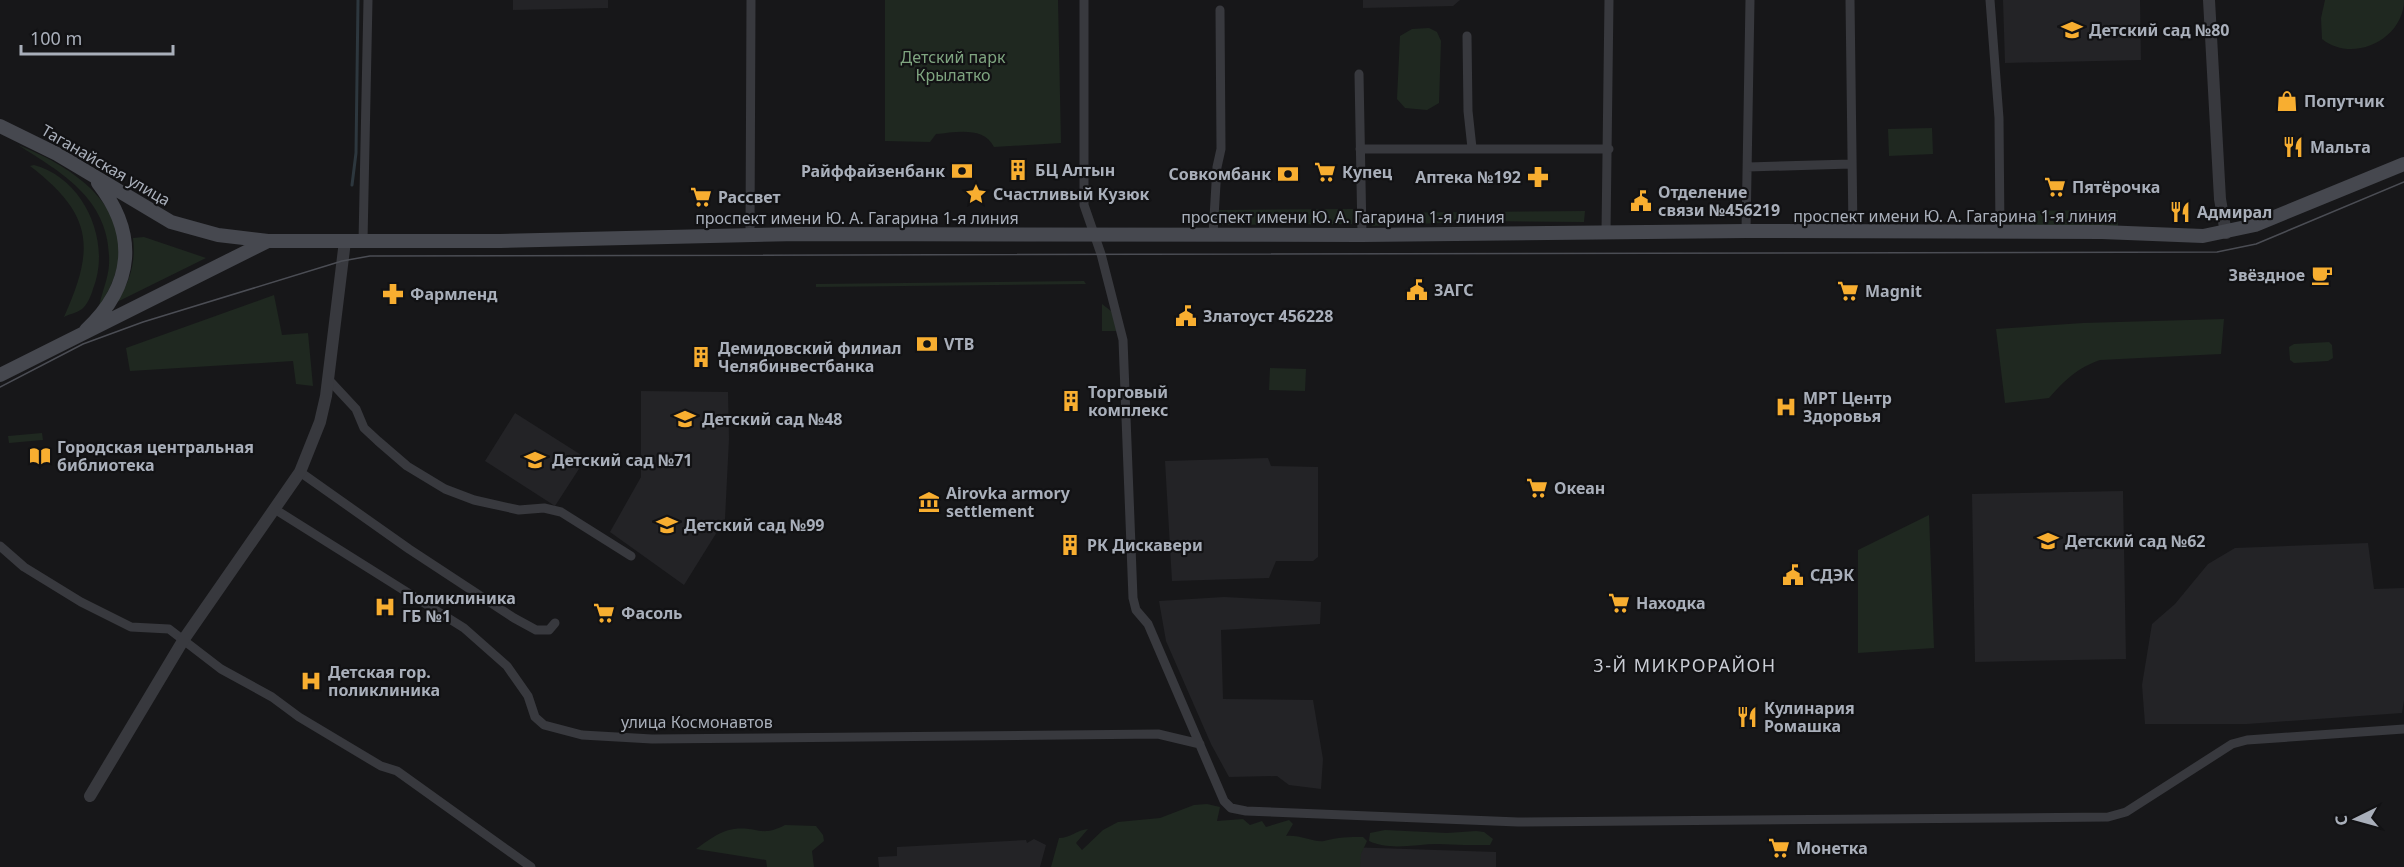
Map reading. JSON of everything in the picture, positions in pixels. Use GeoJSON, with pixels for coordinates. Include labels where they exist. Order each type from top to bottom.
{"type":"FeatureCollection","features":[{"type":"Feature","properties":{"kind":"main road","name":"Таганайская улица"},"geometry":{"type":"LineString","coordinates":[[0,126],[57,154],[171,222],[218,235],[268,241]]}},
{"type":"Feature","properties":{"kind":"main road","name":"проспект имени Ю. А. Гагарина 1-я линия"},"geometry":{"type":"LineString","coordinates":[[268,241],[750,235],[1362,235],[1746,231],[2102,232],[2203,236],[2226,233],[2254,225],[2404,164]]}},
{"type":"Feature","properties":{"kind":"main road"},"geometry":{"type":"LineString","coordinates":[[78,338],[94,322],[116,290],[127,254],[125,234],[117,212],[93,176]]}},
{"type":"Feature","properties":{"kind":"main road"},"geometry":{"type":"LineString","coordinates":[[0,375],[268,241]]}},
{"type":"Feature","properties":{"kind":"street"},"geometry":{"type":"LineString","coordinates":[[363,241],[368,0]]}},
{"type":"Feature","properties":{"kind":"street"},"geometry":{"type":"LineString","coordinates":[[750,235],[751,0]]}},
{"type":"Feature","properties":{"kind":"street"},"geometry":{"type":"LineString","coordinates":[[1084,0],[1084,205],[1117,310],[1123,340],[1133,598],[1136,610],[1148,624],[1224,801],[1231,807],[1246,811],[1518,822],[2097,817],[2126,812],[2232,744],[2247,740],[2404,729]]}},
{"type":"Feature","properties":{"kind":"street"},"geometry":{"type":"LineString","coordinates":[[1606,232],[1609,149],[1609,0]]}},
{"type":"Feature","properties":{"kind":"street"},"geometry":{"type":"LineString","coordinates":[[1746,231],[1750,0]]}},
{"type":"Feature","properties":{"kind":"street"},"geometry":{"type":"LineString","coordinates":[[1850,0],[1852,232]]}},
{"type":"Feature","properties":{"kind":"street"},"geometry":{"type":"LineString","coordinates":[[1990,0],[1999,129],[2000,233]]}},
{"type":"Feature","properties":{"kind":"street"},"geometry":{"type":"LineString","coordinates":[[2209,0],[2220,199],[2226,233]]}},
{"type":"Feature","properties":{"kind":"street"},"geometry":{"type":"LineString","coordinates":[[1213,234],[1216,167],[1221,149],[1220,10]]}},
{"type":"Feature","properties":{"kind":"street"},"geometry":{"type":"LineString","coordinates":[[1467,36],[1468,111],[1472,148]]}},
{"type":"Feature","properties":{"kind":"street"},"geometry":{"type":"LineString","coordinates":[[1359,74],[1362,235]]}},
{"type":"Feature","properties":{"kind":"street"},"geometry":{"type":"LineString","coordinates":[[1359,149],[1609,149]]}},
{"type":"Feature","properties":{"kind":"street"},"geometry":{"type":"LineString","coordinates":[[1748,166],[1851,164]]}},
{"type":"Feature","properties":{"kind":"street"},"geometry":{"type":"LineString","coordinates":[[90,796],[184,639],[276,510],[300,472],[320,422],[329,380],[334,312],[345,241]]}},
{"type":"Feature","properties":{"kind":"street"},"geometry":{"type":"LineString","coordinates":[[329,380],[356,409],[364,428],[407,466],[445,489],[474,500],[519,510],[544,508],[561,512],[631,556]]}},
{"type":"Feature","properties":{"kind":"street"},"geometry":{"type":"LineString","coordinates":[[300,472],[409,549],[514,618],[536,630],[549,630],[555,623]]}},
{"type":"Feature","properties":{"kind":"street","name":"улица Космонавтов"},"geometry":{"type":"LineString","coordinates":[[276,510],[464,628],[507,666],[528,696],[535,717],[544,725],[582,735],[652,739],[1158,734],[1200,744]]}},
{"type":"Feature","properties":{"kind":"street"},"geometry":{"type":"LineString","coordinates":[[0,546],[24,567],[100,612],[131,627],[169,629],[221,669],[272,697],[299,717],[381,766],[397,771],[531,867]]}},
{"type":"Feature","properties":{"kind":"shaded area"},"geometry":{"type":"Polygon","coordinates":[[[513,0],[608,0],[608,8],[513,10],[513,0]]]}},
{"type":"Feature","properties":{"kind":"shaded area"},"geometry":{"type":"Polygon","coordinates":[[[1363,0],[1460,0],[1453,6],[1363,8],[1363,0]]]}},
{"type":"Feature","properties":{"kind":"shaded area","name":"Детский сад №80"},"geometry":{"type":"Polygon","coordinates":[[[2003,0],[2140,0],[2141,60],[2005,63],[2003,0]]]}},
{"type":"Feature","properties":{"kind":"shaded area"},"geometry":{"type":"Polygon","coordinates":[[[641,391],[728,392],[729,439],[725,519],[684,585],[610,532],[641,477],[641,391]]]}},
{"type":"Feature","properties":{"kind":"shaded area","name":"Детский сад №71"},"geometry":{"type":"Polygon","coordinates":[[[515,413],[586,458],[555,506],[485,461],[515,413]]]}},
{"type":"Feature","properties":{"kind":"shaded area"},"geometry":{"type":"Polygon","coordinates":[[[1268,458],[1271,466],[1318,467],[1318,557],[1313,561],[1276,561],[1269,578],[1172,581],[1165,461],[1268,458]]]}},
{"type":"Feature","properties":{"kind":"shaded area","name":"Детский сад №62"},"geometry":{"type":"Polygon","coordinates":[[[2123,491],[2126,659],[1975,662],[1972,494],[2123,491]]]}},
{"type":"Feature","properties":{"kind":"shaded area"},"geometry":{"type":"Polygon","coordinates":[[[2368,543],[2374,589],[2404,588],[2402,713],[2247,724],[2145,724],[2142,685],[2152,624],[2175,604],[2208,564],[2235,548],[2368,543]]]}},
{"type":"Feature","properties":{"kind":"shaded area"},"geometry":{"type":"Polygon","coordinates":[[[1224,597],[1321,602],[1320,624],[1221,630],[1223,699],[1313,700],[1323,759],[1321,789],[1289,785],[1277,776],[1229,777],[1211,744],[1166,641],[1159,601],[1224,597]]]}},
{"type":"Feature","properties":{"kind":"shaded area"},"geometry":{"type":"Polygon","coordinates":[[[1034,839],[1046,845],[1040,867],[879,867],[878,857],[897,856],[897,847],[1026,840],[1027,843],[1034,839]]]}},
{"type":"Feature","properties":{"kind":"shaded area"},"geometry":{"type":"Polygon","coordinates":[[[1347,847],[1496,852],[1496,867],[1345,867],[1347,847]]]}},
{"type":"Feature","properties":{"kind":"green space","name":"Детский парк Крылатко"},"geometry":{"type":"Polygon","coordinates":[[[885,0],[1058,0],[1061,143],[994,147],[984,136],[969,132],[936,134],[930,142],[885,141],[885,0]]]}},
{"type":"Feature","properties":{"kind":"green space"},"geometry":{"type":"Polygon","coordinates":[[[2325,0],[2404,0],[2402,14],[2396,26],[2386,36],[2375,44],[2348,49],[2334,46],[2322,39],[2321,18],[2325,0]]]}},
{"type":"Feature","properties":{"kind":"green space"},"geometry":{"type":"Polygon","coordinates":[[[1429,28],[1437,32],[1441,41],[1439,103],[1427,110],[1405,108],[1397,99],[1400,36],[1412,29],[1429,28]]]}},
{"type":"Feature","properties":{"kind":"green space"},"geometry":{"type":"Polygon","coordinates":[[[1932,128],[1933,154],[1889,156],[1888,129],[1932,128]]]}},
{"type":"Feature","properties":{"kind":"green space"},"geometry":{"type":"Polygon","coordinates":[[[18,145],[69,171],[90,187],[106,206],[116,228],[119,251],[114,278],[99,306],[109,265],[108,243],[103,223],[94,207],[68,179],[18,145]]]}},
{"type":"Feature","properties":{"kind":"green space"},"geometry":{"type":"Polygon","coordinates":[[[34,165],[52,172],[67,183],[80,198],[96,233],[99,252],[98,271],[91,295],[82,309],[64,317],[81,270],[84,251],[82,233],[76,216],[66,200],[51,183],[30,166],[34,165]]]}},
{"type":"Feature","properties":{"kind":"green space"},"geometry":{"type":"Polygon","coordinates":[[[1353,209],[1352,224],[1217,225],[1217,210],[1353,209]]]}},
{"type":"Feature","properties":{"kind":"green space"},"geometry":{"type":"Polygon","coordinates":[[[2118,210],[2118,226],[2010,228],[2009,211],[2118,210]]]}},
{"type":"Feature","properties":{"kind":"green space"},"geometry":{"type":"Polygon","coordinates":[[[1585,211],[1584,222],[1481,221],[1372,226],[1370,213],[1585,211]]]}},
{"type":"Feature","properties":{"kind":"green space"},"geometry":{"type":"Polygon","coordinates":[[[144,237],[206,258],[117,302],[131,272],[134,256],[133,238],[144,237]]]}},
{"type":"Feature","properties":{"kind":"green space"},"geometry":{"type":"Polygon","coordinates":[[[1084,281],[1086,284],[816,287],[816,284],[1084,281]]]}},
{"type":"Feature","properties":{"kind":"green space"},"geometry":{"type":"Polygon","coordinates":[[[274,295],[282,335],[308,333],[313,386],[296,384],[293,361],[130,371],[126,348],[274,295]]]}},
{"type":"Feature","properties":{"kind":"green space"},"geometry":{"type":"Polygon","coordinates":[[[1102,304],[1111,311],[1119,331],[1102,331],[1102,304]]]}},
{"type":"Feature","properties":{"kind":"green space"},"geometry":{"type":"Polygon","coordinates":[[[2224,319],[2221,354],[2100,360],[2072,375],[2049,398],[2005,403],[1996,329],[2083,323],[2224,319]]]}},
{"type":"Feature","properties":{"kind":"green space"},"geometry":{"type":"Polygon","coordinates":[[[2329,342],[2332,345],[2333,358],[2328,361],[2294,363],[2290,360],[2289,347],[2294,344],[2329,342]]]}},
{"type":"Feature","properties":{"kind":"green space"},"geometry":{"type":"Polygon","coordinates":[[[1270,368],[1306,369],[1305,391],[1269,390],[1270,368]]]}},
{"type":"Feature","properties":{"kind":"green space"},"geometry":{"type":"Polygon","coordinates":[[[42,433],[43,440],[9,443],[8,436],[42,433]]]}},
{"type":"Feature","properties":{"kind":"green space"},"geometry":{"type":"Polygon","coordinates":[[[1929,515],[1934,648],[1858,653],[1858,550],[1929,515]]]}},
{"type":"Feature","properties":{"kind":"green space"},"geometry":{"type":"Polygon","coordinates":[[[1207,804],[1220,807],[1217,821],[1243,819],[1250,825],[1262,821],[1266,827],[1289,820],[1293,824],[1286,836],[1321,841],[1344,837],[1363,837],[1367,841],[1361,854],[1360,867],[1051,867],[1059,838],[1088,829],[1076,843],[1082,850],[1103,830],[1118,822],[1160,818],[1194,805],[1207,804]]]}},
{"type":"Feature","properties":{"kind":"green space"},"geometry":{"type":"Polygon","coordinates":[[[785,825],[816,826],[823,835],[824,841],[812,851],[814,867],[767,867],[766,860],[696,849],[729,830],[742,828],[770,831],[785,825]]]}},
{"type":"Feature","properties":{"kind":"green space"},"geometry":{"type":"Polygon","coordinates":[[[1385,830],[1447,833],[1476,831],[1484,832],[1493,839],[1490,845],[1386,846],[1369,841],[1370,833],[1385,830]]]}},
{"type":"Feature","properties":{"kind":"waterway"},"geometry":{"type":"LineString","coordinates":[[352,185],[356,153],[358,0]]}},
{"type":"Feature","properties":{"kind":"tram line"},"geometry":{"type":"LineString","coordinates":[[0,387],[83,344],[143,322],[342,261],[370,256],[2217,252],[2256,244],[2404,182]]}},
{"type":"Feature","properties":{"kind":"place","name":"Детский сад №80"},"geometry":{"type":"Point","coordinates":[2072,30]}},
{"type":"Feature","properties":{"kind":"place","name":"Попутчик"},"geometry":{"type":"Point","coordinates":[2287,101]}},
{"type":"Feature","properties":{"kind":"place","name":"Мальта"},"geometry":{"type":"Point","coordinates":[2293,147]}},
{"type":"Feature","properties":{"kind":"place","name":"БЦ Алтын"},"geometry":{"type":"Point","coordinates":[1018,170]}},
{"type":"Feature","properties":{"kind":"place","name":"Райффайзенбанк"},"geometry":{"type":"Point","coordinates":[962,171]}},
{"type":"Feature","properties":{"kind":"place","name":"Купец"},"geometry":{"type":"Point","coordinates":[1325,172]}},
{"type":"Feature","properties":{"kind":"place","name":"Совкомбанк"},"geometry":{"type":"Point","coordinates":[1288,174]}},
{"type":"Feature","properties":{"kind":"place","name":"Аптека №192"},"geometry":{"type":"Point","coordinates":[1538,177]}},
{"type":"Feature","properties":{"kind":"place","name":"Пятёрочка"},"geometry":{"type":"Point","coordinates":[2055,187]}},
{"type":"Feature","properties":{"kind":"place","name":"Счастливый Кузюк"},"geometry":{"type":"Point","coordinates":[976,194]}},
{"type":"Feature","properties":{"kind":"place","name":"Рассвет"},"geometry":{"type":"Point","coordinates":[701,197]}},
{"type":"Feature","properties":{"kind":"place","name":"Отделение связи №456219"},"geometry":{"type":"Point","coordinates":[1641,201]}},
{"type":"Feature","properties":{"kind":"place","name":"Адмирал"},"geometry":{"type":"Point","coordinates":[2180,212]}},
{"type":"Feature","properties":{"kind":"place","name":"Звёздное"},"geometry":{"type":"Point","coordinates":[2322,275]}},
{"type":"Feature","properties":{"kind":"place","name":"ЗАГС"},"geometry":{"type":"Point","coordinates":[1417,290]}},
{"type":"Feature","properties":{"kind":"place","name":"Magnit"},"geometry":{"type":"Point","coordinates":[1848,291]}},
{"type":"Feature","properties":{"kind":"place","name":"Фармленд"},"geometry":{"type":"Point","coordinates":[393,294]}},
{"type":"Feature","properties":{"kind":"place","name":"Златоуст 456228"},"geometry":{"type":"Point","coordinates":[1186,316]}},
{"type":"Feature","properties":{"kind":"place","name":"VTB"},"geometry":{"type":"Point","coordinates":[927,344]}},
{"type":"Feature","properties":{"kind":"place","name":"Демидовский филиал Челябинвестбанка"},"geometry":{"type":"Point","coordinates":[701,357]}},
{"type":"Feature","properties":{"kind":"place","name":"Торговый комплекс"},"geometry":{"type":"Point","coordinates":[1071,401]}},
{"type":"Feature","properties":{"kind":"place","name":"МРТ Центр Здоровья"},"geometry":{"type":"Point","coordinates":[1786,407]}},
{"type":"Feature","properties":{"kind":"place","name":"Детский сад №48"},"geometry":{"type":"Point","coordinates":[685,419]}},
{"type":"Feature","properties":{"kind":"place","name":"Городская центральная библиотека"},"geometry":{"type":"Point","coordinates":[40,456]}},
{"type":"Feature","properties":{"kind":"place","name":"Детский сад №71"},"geometry":{"type":"Point","coordinates":[535,460]}},
{"type":"Feature","properties":{"kind":"place","name":"Океан"},"geometry":{"type":"Point","coordinates":[1537,488]}},
{"type":"Feature","properties":{"kind":"place","name":"Airovka armory settlement"},"geometry":{"type":"Point","coordinates":[929,502]}},
{"type":"Feature","properties":{"kind":"place","name":"Детский сад №99"},"geometry":{"type":"Point","coordinates":[667,525]}},
{"type":"Feature","properties":{"kind":"place","name":"Детский сад №62"},"geometry":{"type":"Point","coordinates":[2048,541]}},
{"type":"Feature","properties":{"kind":"place","name":"РК Дискавери"},"geometry":{"type":"Point","coordinates":[1070,545]}},
{"type":"Feature","properties":{"kind":"place","name":"СДЭК"},"geometry":{"type":"Point","coordinates":[1793,575]}},
{"type":"Feature","properties":{"kind":"place","name":"Находка"},"geometry":{"type":"Point","coordinates":[1619,603]}},
{"type":"Feature","properties":{"kind":"place","name":"Поликлиника ГБ №1"},"geometry":{"type":"Point","coordinates":[385,607]}},
{"type":"Feature","properties":{"kind":"place","name":"Фасоль"},"geometry":{"type":"Point","coordinates":[604,613]}},
{"type":"Feature","properties":{"kind":"place","name":"Детская гор. поликлиника"},"geometry":{"type":"Point","coordinates":[311,681]}},
{"type":"Feature","properties":{"kind":"place","name":"Кулинария Ромашка"},"geometry":{"type":"Point","coordinates":[1747,717]}},
{"type":"Feature","properties":{"kind":"place","name":"Монетка"},"geometry":{"type":"Point","coordinates":[1779,848]}},
{"type":"Feature","properties":{"kind":"district","name":"3-Й МИКРОРАЙОН"},"geometry":{"type":"Point","coordinates":[1685,666]}}]}
